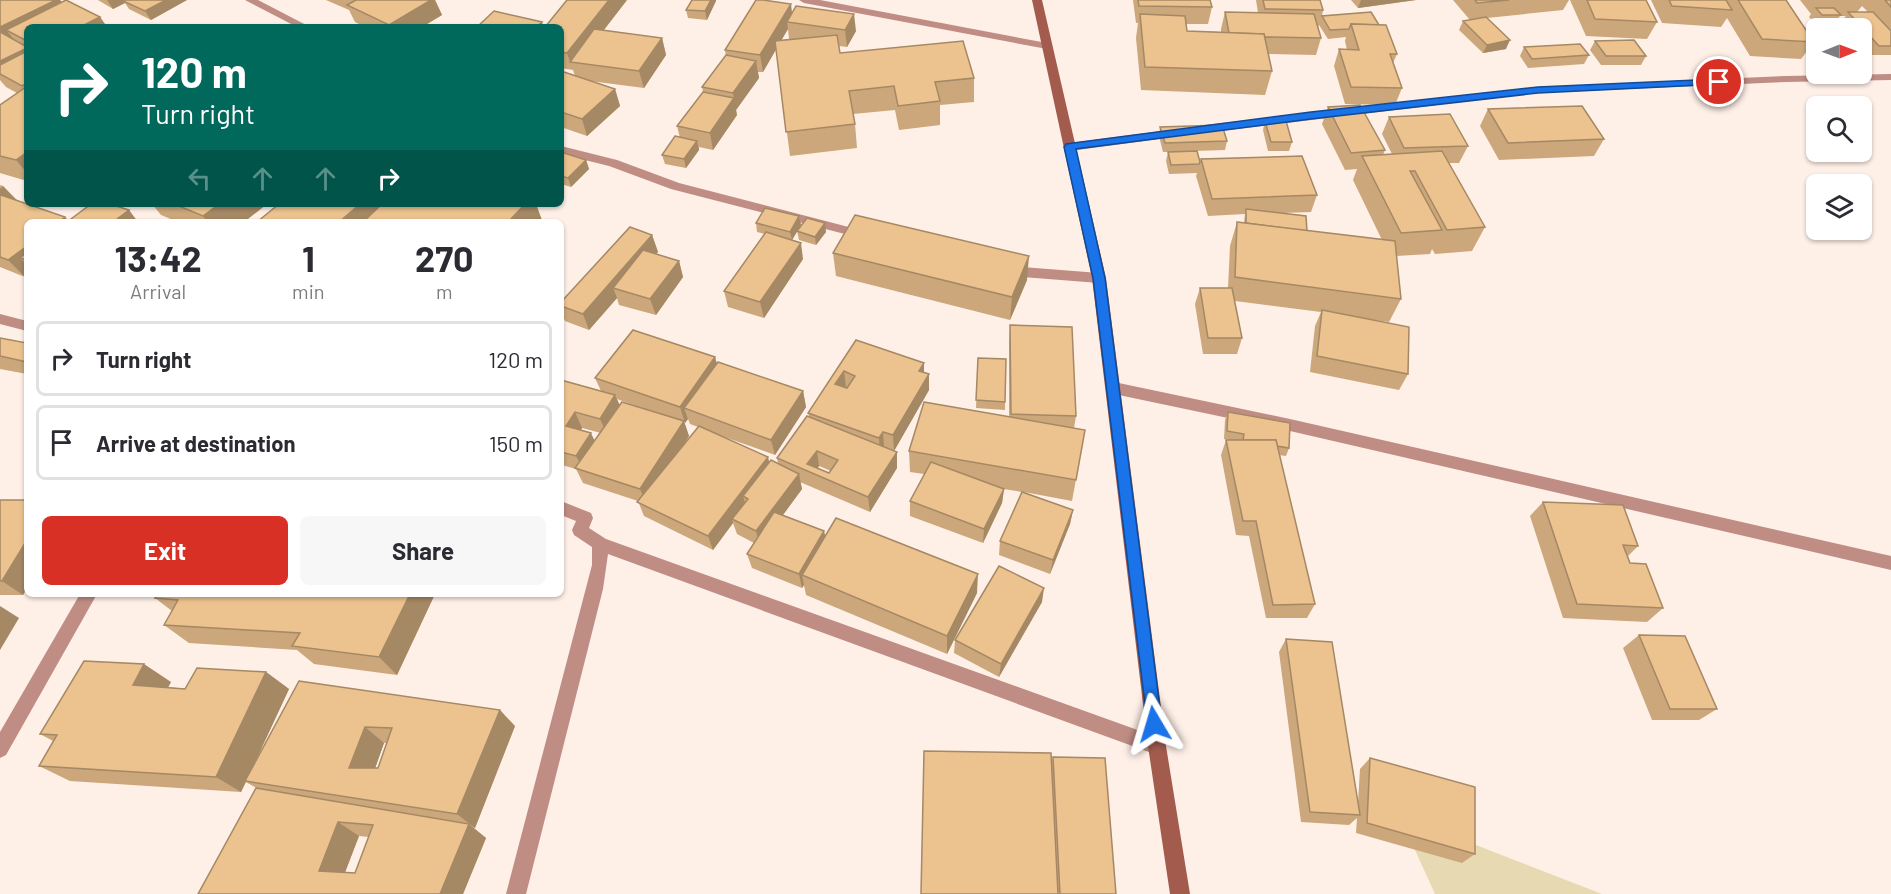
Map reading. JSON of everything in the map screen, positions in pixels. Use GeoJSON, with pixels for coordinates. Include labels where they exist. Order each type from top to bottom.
{"type":"FeatureCollection","features":[{"type":"Feature","properties":{"kind":"street"},"geometry":{"type":"LineString","coordinates":[[250,0],[299,24]]}},
{"type":"Feature","properties":{"kind":"street"},"geometry":{"type":"LineString","coordinates":[[804,0],[1047,46]]}},
{"type":"Feature","properties":{"kind":"street"},"geometry":{"type":"LineString","coordinates":[[1037,0],[1099,278],[1157,746],[1180,894]]}},
{"type":"Feature","properties":{"kind":"street"},"geometry":{"type":"LineString","coordinates":[[1070,147],[1538,90],[1786,79],[1891,77]]}},
{"type":"Feature","properties":{"kind":"street"},"geometry":{"type":"LineString","coordinates":[[564,151],[613,163],[675,186],[881,240]]}},
{"type":"Feature","properties":{"kind":"street"},"geometry":{"type":"LineString","coordinates":[[1001,269],[1099,278]]}},
{"type":"Feature","properties":{"kind":"street"},"geometry":{"type":"LineString","coordinates":[[0,319],[24,325]]}},
{"type":"Feature","properties":{"kind":"street"},"geometry":{"type":"LineString","coordinates":[[1114,388],[1290,425],[1891,563]]}},
{"type":"Feature","properties":{"kind":"street"},"geometry":{"type":"LineString","coordinates":[[564,509],[585,518],[580,530],[600,544],[1157,746]]}},
{"type":"Feature","properties":{"kind":"street"},"geometry":{"type":"LineString","coordinates":[[516,894],[540,808],[597,577],[600,544]]}},
{"type":"Feature","properties":{"kind":"street"},"geometry":{"type":"LineString","coordinates":[[0,749],[87,597]]}},
{"type":"Feature","properties":{"kind":"shaded area"},"geometry":{"type":"Polygon","coordinates":[[[1399,815],[1602,894],[1435,894],[1399,815]]]}},
{"type":"Feature","properties":{"kind":"building"},"geometry":{"type":"Polygon","coordinates":[[[0,0],[56,0],[0,27],[0,0]]]}},
{"type":"Feature","properties":{"kind":"building"},"geometry":{"type":"Polygon","coordinates":[[[66,0],[100,17],[86,24],[24,24],[24,39],[6,30],[66,0]]]}},
{"type":"Feature","properties":{"kind":"building"},"geometry":{"type":"Polygon","coordinates":[[[124,0],[166,0],[145,11],[124,0]]]}},
{"type":"Feature","properties":{"kind":"building"},"geometry":{"type":"Polygon","coordinates":[[[356,0],[431,0],[391,24],[347,5],[356,0]]]}},
{"type":"Feature","properties":{"kind":"building"},"geometry":{"type":"Polygon","coordinates":[[[567,0],[609,0],[567,53],[564,52],[564,24],[547,24],[567,0]]]}},
{"type":"Feature","properties":{"kind":"building"},"geometry":{"type":"Polygon","coordinates":[[[692,0],[711,0],[705,11],[686,10],[692,0]]]}},
{"type":"Feature","properties":{"kind":"building"},"geometry":{"type":"Polygon","coordinates":[[[756,0],[791,4],[760,55],[725,50],[756,0]]]}},
{"type":"Feature","properties":{"kind":"building"},"geometry":{"type":"Polygon","coordinates":[[[1138,0],[1210,0],[1212,7],[1139,6],[1138,0]]]}},
{"type":"Feature","properties":{"kind":"building"},"geometry":{"type":"Polygon","coordinates":[[[1263,0],[1320,0],[1323,10],[1265,9],[1263,0]]]}},
{"type":"Feature","properties":{"kind":"building"},"geometry":{"type":"Polygon","coordinates":[[[1475,0],[1509,0],[1477,3],[1475,0]]]}},
{"type":"Feature","properties":{"kind":"building"},"geometry":{"type":"Polygon","coordinates":[[[1587,0],[1646,0],[1657,22],[1595,19],[1587,0]]]}},
{"type":"Feature","properties":{"kind":"building"},"geometry":{"type":"Polygon","coordinates":[[[1669,0],[1726,0],[1732,10],[1672,6],[1669,0]]]}},
{"type":"Feature","properties":{"kind":"building"},"geometry":{"type":"Polygon","coordinates":[[[1738,0],[1786,0],[1806,30],[1806,42],[1762,39],[1738,0]]]}},
{"type":"Feature","properties":{"kind":"building"},"geometry":{"type":"Polygon","coordinates":[[[796,6],[854,14],[845,30],[787,22],[796,6]]]}},
{"type":"Feature","properties":{"kind":"building"},"geometry":{"type":"Polygon","coordinates":[[[1816,8],[1834,8],[1841,15],[1822,15],[1816,8]]]}},
{"type":"Feature","properties":{"kind":"building"},"geometry":{"type":"Polygon","coordinates":[[[494,11],[542,22],[540,24],[480,24],[494,11]]]}},
{"type":"Feature","properties":{"kind":"building"},"geometry":{"type":"Polygon","coordinates":[[[1225,12],[1314,14],[1321,38],[1265,37],[1264,34],[1229,33],[1225,12]]]}},
{"type":"Feature","properties":{"kind":"building"},"geometry":{"type":"Polygon","coordinates":[[[1371,12],[1379,25],[1351,24],[1349,29],[1330,30],[1322,16],[1371,12]]]}},
{"type":"Feature","properties":{"kind":"building"},"geometry":{"type":"Polygon","coordinates":[[[1848,12],[1873,12],[1891,31],[1891,46],[1879,46],[1872,38],[1872,18],[1853,18],[1848,12]]]}},
{"type":"Feature","properties":{"kind":"building"},"geometry":{"type":"Polygon","coordinates":[[[1140,14],[1185,16],[1187,31],[1264,34],[1272,71],[1145,67],[1140,14]]]}},
{"type":"Feature","properties":{"kind":"building"},"geometry":{"type":"Polygon","coordinates":[[[1486,17],[1510,40],[1487,45],[1463,21],[1486,17]]]}},
{"type":"Feature","properties":{"kind":"building"},"geometry":{"type":"Polygon","coordinates":[[[1351,24],[1386,25],[1397,54],[1390,54],[1402,88],[1351,87],[1339,49],[1359,50],[1351,24]]]}},
{"type":"Feature","properties":{"kind":"building"},"geometry":{"type":"Polygon","coordinates":[[[594,29],[662,38],[639,71],[570,62],[594,29]]]}},
{"type":"Feature","properties":{"kind":"building"},"geometry":{"type":"Polygon","coordinates":[[[0,32],[24,45],[24,49],[0,61],[0,32]]]}},
{"type":"Feature","properties":{"kind":"building"},"geometry":{"type":"Polygon","coordinates":[[[837,35],[840,53],[963,41],[974,78],[935,82],[940,101],[898,106],[894,86],[849,91],[855,124],[786,132],[775,41],[837,35]]]}},
{"type":"Feature","properties":{"kind":"building"},"geometry":{"type":"Polygon","coordinates":[[[1634,40],[1646,56],[1606,56],[1595,41],[1634,40]]]}},
{"type":"Feature","properties":{"kind":"building"},"geometry":{"type":"Polygon","coordinates":[[[1580,44],[1589,55],[1532,59],[1524,47],[1580,44]]]}},
{"type":"Feature","properties":{"kind":"building"},"geometry":{"type":"Polygon","coordinates":[[[24,53],[24,85],[22,86],[0,74],[0,65],[24,53]]]}},
{"type":"Feature","properties":{"kind":"building"},"geometry":{"type":"Polygon","coordinates":[[[726,55],[756,61],[733,93],[702,87],[726,55]]]}},
{"type":"Feature","properties":{"kind":"building"},"geometry":{"type":"Polygon","coordinates":[[[564,72],[615,89],[582,119],[564,113],[564,72]]]}},
{"type":"Feature","properties":{"kind":"building"},"geometry":{"type":"Polygon","coordinates":[[[24,88],[24,154],[16,160],[0,156],[0,105],[24,88]]]}},
{"type":"Feature","properties":{"kind":"building"},"geometry":{"type":"Polygon","coordinates":[[[703,92],[734,98],[710,133],[677,126],[703,92]]]}},
{"type":"Feature","properties":{"kind":"building"},"geometry":{"type":"Polygon","coordinates":[[[1360,105],[1385,150],[1351,153],[1328,107],[1360,105]]]}},
{"type":"Feature","properties":{"kind":"building"},"geometry":{"type":"Polygon","coordinates":[[[1582,106],[1604,139],[1508,143],[1488,109],[1582,106]]]}},
{"type":"Feature","properties":{"kind":"building"},"geometry":{"type":"Polygon","coordinates":[[[1450,114],[1468,146],[1404,148],[1389,117],[1450,114]]]}},
{"type":"Feature","properties":{"kind":"building"},"geometry":{"type":"Polygon","coordinates":[[[1265,121],[1286,121],[1292,142],[1271,142],[1265,121]]]}},
{"type":"Feature","properties":{"kind":"building"},"geometry":{"type":"Polygon","coordinates":[[[1222,125],[1227,141],[1165,143],[1160,127],[1222,125]]]}},
{"type":"Feature","properties":{"kind":"building"},"geometry":{"type":"Polygon","coordinates":[[[675,136],[697,141],[684,159],[662,155],[675,136]]]}},
{"type":"Feature","properties":{"kind":"building"},"geometry":{"type":"Polygon","coordinates":[[[1197,151],[1199,164],[1171,165],[1168,152],[1197,151]]]}},
{"type":"Feature","properties":{"kind":"building"},"geometry":{"type":"Polygon","coordinates":[[[1442,151],[1485,227],[1447,230],[1415,171],[1410,171],[1442,230],[1401,233],[1362,156],[1442,151]]]}},
{"type":"Feature","properties":{"kind":"building"},"geometry":{"type":"Polygon","coordinates":[[[564,153],[586,160],[568,178],[564,177],[564,153]]]}},
{"type":"Feature","properties":{"kind":"building"},"geometry":{"type":"Polygon","coordinates":[[[1302,156],[1317,195],[1212,199],[1201,159],[1302,156]]]}},
{"type":"Feature","properties":{"kind":"building"},"geometry":{"type":"Polygon","coordinates":[[[0,195],[24,203],[24,207],[35,207],[65,217],[63,219],[24,219],[24,248],[8,260],[0,257],[0,195]]]}},
{"type":"Feature","properties":{"kind":"building"},"geometry":{"type":"Polygon","coordinates":[[[87,207],[120,207],[129,210],[117,219],[71,219],[87,207]]]}},
{"type":"Feature","properties":{"kind":"building"},"geometry":{"type":"Polygon","coordinates":[[[181,207],[215,207],[203,216],[181,207]]]}},
{"type":"Feature","properties":{"kind":"building"},"geometry":{"type":"Polygon","coordinates":[[[275,207],[356,207],[342,219],[261,219],[275,207]]]}},
{"type":"Feature","properties":{"kind":"building"},"geometry":{"type":"Polygon","coordinates":[[[379,207],[522,207],[511,219],[366,219],[379,207]]]}},
{"type":"Feature","properties":{"kind":"building"},"geometry":{"type":"Polygon","coordinates":[[[765,208],[799,216],[790,232],[756,223],[765,208]]]}},
{"type":"Feature","properties":{"kind":"building"},"geometry":{"type":"Polygon","coordinates":[[[1246,209],[1306,216],[1307,231],[1246,223],[1246,209]]]}},
{"type":"Feature","properties":{"kind":"building"},"geometry":{"type":"Polygon","coordinates":[[[855,215],[1029,256],[1012,297],[833,253],[855,215]]]}},
{"type":"Feature","properties":{"kind":"building"},"geometry":{"type":"Polygon","coordinates":[[[807,218],[825,223],[815,237],[797,231],[807,218]]]}},
{"type":"Feature","properties":{"kind":"building"},"geometry":{"type":"Polygon","coordinates":[[[1237,222],[1395,241],[1401,299],[1235,277],[1237,222]]]}},
{"type":"Feature","properties":{"kind":"building"},"geometry":{"type":"Polygon","coordinates":[[[630,227],[652,235],[583,314],[564,307],[564,299],[630,227]]]}},
{"type":"Feature","properties":{"kind":"building"},"geometry":{"type":"Polygon","coordinates":[[[766,232],[801,243],[760,302],[724,291],[766,232]]]}},
{"type":"Feature","properties":{"kind":"building"},"geometry":{"type":"Polygon","coordinates":[[[643,250],[679,261],[650,299],[613,288],[643,250]]]}},
{"type":"Feature","properties":{"kind":"building"},"geometry":{"type":"Polygon","coordinates":[[[1200,288],[1232,288],[1242,338],[1208,338],[1200,288]]]}},
{"type":"Feature","properties":{"kind":"building"},"geometry":{"type":"Polygon","coordinates":[[[1322,310],[1409,327],[1408,374],[1317,356],[1322,310]]]}},
{"type":"Feature","properties":{"kind":"building"},"geometry":{"type":"Polygon","coordinates":[[[1010,325],[1072,327],[1076,416],[1011,414],[1010,325]]]}},
{"type":"Feature","properties":{"kind":"building"},"geometry":{"type":"Polygon","coordinates":[[[633,330],[715,357],[680,407],[595,378],[633,330]]]}},
{"type":"Feature","properties":{"kind":"building"},"geometry":{"type":"Polygon","coordinates":[[[0,338],[24,342],[24,361],[0,356],[0,338]]]}},
{"type":"Feature","properties":{"kind":"building"},"geometry":{"type":"Polygon","coordinates":[[[856,340],[924,363],[919,371],[929,374],[893,435],[883,432],[879,438],[808,413],[856,340]],[[844,371],[835,384],[847,388],[855,376],[844,371]]]}},
{"type":"Feature","properties":{"kind":"building"},"geometry":{"type":"Polygon","coordinates":[[[978,358],[1006,359],[1005,402],[976,400],[978,358]]]}},
{"type":"Feature","properties":{"kind":"building"},"geometry":{"type":"Polygon","coordinates":[[[718,362],[803,391],[771,440],[684,408],[718,362]]]}},
{"type":"Feature","properties":{"kind":"building"},"geometry":{"type":"Polygon","coordinates":[[[564,381],[615,395],[600,419],[575,412],[566,426],[591,433],[576,456],[564,453],[564,381]]]}},
{"type":"Feature","properties":{"kind":"building"},"geometry":{"type":"Polygon","coordinates":[[[622,402],[684,421],[640,489],[575,468],[622,402]]]}},
{"type":"Feature","properties":{"kind":"building"},"geometry":{"type":"Polygon","coordinates":[[[924,402],[1085,430],[1076,480],[909,451],[924,402]]]}},
{"type":"Feature","properties":{"kind":"building"},"geometry":{"type":"Polygon","coordinates":[[[1228,412],[1290,423],[1289,448],[1277,446],[1276,440],[1243,440],[1244,434],[1227,431],[1228,412]]]}},
{"type":"Feature","properties":{"kind":"building"},"geometry":{"type":"Polygon","coordinates":[[[807,416],[897,452],[868,497],[777,458],[807,416]],[[817,451],[807,464],[829,473],[838,460],[817,451]]]}},
{"type":"Feature","properties":{"kind":"building"},"geometry":{"type":"Polygon","coordinates":[[[699,426],[768,457],[708,536],[637,502],[699,426]]]}},
{"type":"Feature","properties":{"kind":"building"},"geometry":{"type":"Polygon","coordinates":[[[1226,440],[1276,440],[1315,604],[1273,605],[1256,521],[1243,521],[1226,440]]]}},
{"type":"Feature","properties":{"kind":"building"},"geometry":{"type":"Polygon","coordinates":[[[771,460],[799,474],[756,531],[732,519],[748,499],[743,496],[771,460]]]}},
{"type":"Feature","properties":{"kind":"building"},"geometry":{"type":"Polygon","coordinates":[[[931,462],[1004,489],[984,529],[910,501],[931,462]]]}},
{"type":"Feature","properties":{"kind":"building"},"geometry":{"type":"Polygon","coordinates":[[[1022,492],[1073,510],[1053,560],[1000,541],[1022,492]]]}},
{"type":"Feature","properties":{"kind":"building"},"geometry":{"type":"Polygon","coordinates":[[[0,500],[24,500],[24,545],[0,581],[0,500]]]}},
{"type":"Feature","properties":{"kind":"building"},"geometry":{"type":"Polygon","coordinates":[[[1543,502],[1623,505],[1638,546],[1623,545],[1630,563],[1646,564],[1663,608],[1577,604],[1543,502]]]}},
{"type":"Feature","properties":{"kind":"building"},"geometry":{"type":"Polygon","coordinates":[[[774,512],[824,531],[799,574],[747,554],[774,512]]]}},
{"type":"Feature","properties":{"kind":"building"},"geometry":{"type":"Polygon","coordinates":[[[836,518],[978,574],[947,636],[802,575],[836,518]]]}},
{"type":"Feature","properties":{"kind":"building"},"geometry":{"type":"Polygon","coordinates":[[[999,566],[1044,588],[1001,664],[955,640],[999,566]]]}},
{"type":"Feature","properties":{"kind":"building"},"geometry":{"type":"Polygon","coordinates":[[[409,597],[379,657],[292,646],[300,633],[164,625],[178,600],[155,598],[409,597]]]}},
{"type":"Feature","properties":{"kind":"building"},"geometry":{"type":"Polygon","coordinates":[[[1639,635],[1685,636],[1717,709],[1670,709],[1639,635]]]}},
{"type":"Feature","properties":{"kind":"building"},"geometry":{"type":"Polygon","coordinates":[[[1286,639],[1332,642],[1360,815],[1310,812],[1286,639]]]}},
{"type":"Feature","properties":{"kind":"building"},"geometry":{"type":"Polygon","coordinates":[[[84,661],[144,664],[133,685],[185,689],[197,668],[266,672],[216,777],[39,766],[57,735],[40,734],[84,661]]]}},
{"type":"Feature","properties":{"kind":"building"},"geometry":{"type":"Polygon","coordinates":[[[299,681],[500,710],[457,814],[245,781],[299,681]],[[365,727],[349,768],[378,768],[392,728],[365,727]]]}},
{"type":"Feature","properties":{"kind":"building"},"geometry":{"type":"Polygon","coordinates":[[[924,751],[1051,753],[1058,894],[921,894],[924,751]]]}},
{"type":"Feature","properties":{"kind":"building"},"geometry":{"type":"Polygon","coordinates":[[[1053,757],[1105,758],[1116,894],[1060,894],[1053,757]]]}},
{"type":"Feature","properties":{"kind":"building"},"geometry":{"type":"Polygon","coordinates":[[[1370,758],[1475,787],[1475,854],[1367,823],[1370,758]]]}},
{"type":"Feature","properties":{"kind":"building"},"geometry":{"type":"Polygon","coordinates":[[[256,788],[469,824],[440,894],[198,894],[256,788]],[[338,822],[319,871],[355,873],[373,825],[338,822]]]}},
{"type":"Feature","properties":{"kind":"route"},"geometry":{"type":"LineString","coordinates":[[1154,724],[1099,278],[1070,147],[1311,115],[1538,90],[1719,82]]}}]}
